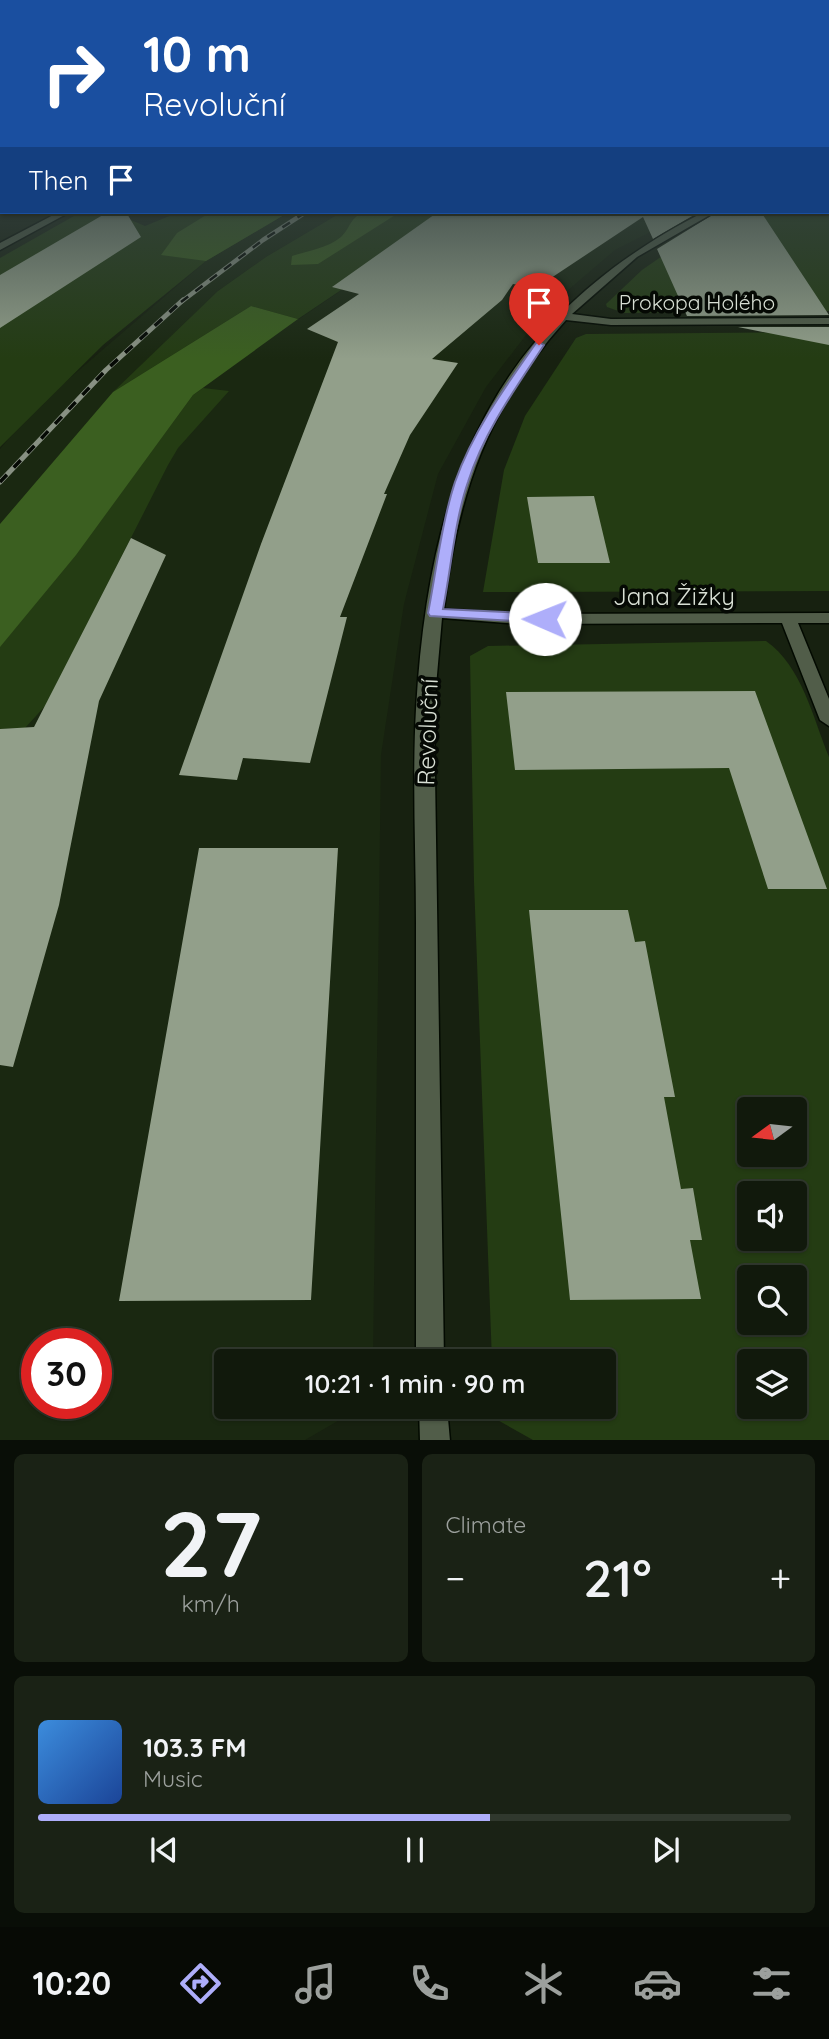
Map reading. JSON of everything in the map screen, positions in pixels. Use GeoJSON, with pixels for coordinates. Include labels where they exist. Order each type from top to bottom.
{"type":"FeatureCollection","features":[{"type":"Feature","properties":{"kind":"street"},"geometry":{"type":"LineString","coordinates":[[0,247],[42,224]]}},
{"type":"Feature","properties":{"kind":"street","name":"Revoluční"},"geometry":{"type":"LineString","coordinates":[[430,1349],[425,709],[435,613],[461,483],[478,442],[515,378],[565,317],[591,289],[624,262],[689,224]]}},
{"type":"Feature","properties":{"kind":"street","name":"Prokopa Holého"},"geometry":{"type":"LineString","coordinates":[[565,317],[611,322],[829,321]]}},
{"type":"Feature","properties":{"kind":"street","name":"Jana Žižky"},"geometry":{"type":"LineString","coordinates":[[435,613],[518,619],[829,618]]}},
{"type":"Feature","properties":{"kind":"street"},"geometry":{"type":"LineString","coordinates":[[788,619],[829,720]]}},
{"type":"Feature","properties":{"kind":"street"},"geometry":{"type":"LineString","coordinates":[[434,1419],[435,1440]]}},
{"type":"Feature","properties":{"kind":"shaded area"},"geometry":{"type":"Polygon","coordinates":[[[60,224],[268,224],[206,261],[103,345],[0,447],[0,258],[60,224]]]}},
{"type":"Feature","properties":{"kind":"shaded area"},"geometry":{"type":"Polygon","coordinates":[[[268,224],[321,224],[266,257],[218,291],[299,319],[439,224],[666,224],[615,250],[546,309],[486,387],[438,474],[404,604],[381,755],[373,1349],[214,1349],[214,1419],[341,1419],[305,1440],[0,1440],[0,449],[12,435],[0,447],[0,377],[64,383],[206,261],[268,224]]]}},
{"type":"Feature","properties":{"kind":"shaded area"},"geometry":{"type":"Polygon","coordinates":[[[321,224],[439,224],[298,319],[251,306],[113,392],[218,291],[266,257],[321,224]]]}},
{"type":"Feature","properties":{"kind":"shaded area"},"geometry":{"type":"Polygon","coordinates":[[[713,224],[829,224],[829,311],[624,313],[607,307],[606,304],[642,270],[713,224]]]}},
{"type":"Feature","properties":{"kind":"shaded area"},"geometry":{"type":"Polygon","coordinates":[[[829,332],[829,591],[483,592],[504,470],[525,416],[576,338],[586,334],[829,332]]]}},
{"type":"Feature","properties":{"kind":"shaded area"},"geometry":{"type":"Polygon","coordinates":[[[203,388],[229,391],[178,448],[168,465],[46,705],[25,728],[0,729],[0,646],[78,551],[193,395],[203,388]]]}},
{"type":"Feature","properties":{"kind":"shaded area"},"geometry":{"type":"Polygon","coordinates":[[[766,641],[789,664],[798,678],[829,757],[829,1440],[533,1440],[496,1419],[616,1419],[616,1349],[492,1349],[474,882],[470,656],[488,646],[766,641]]]}},
{"type":"Feature","properties":{"kind":"green space"},"geometry":{"type":"Polygon","coordinates":[[[191,224],[268,224],[206,261],[161,255],[177,233],[191,224]]]}},
{"type":"Feature","properties":{"kind":"green space"},"geometry":{"type":"Polygon","coordinates":[[[350,224],[381,224],[318,264],[291,265],[292,256],[324,247],[344,234],[350,224]]]}},
{"type":"Feature","properties":{"kind":"green space"},"geometry":{"type":"Polygon","coordinates":[[[251,306],[298,319],[193,395],[76,555],[0,647],[0,524],[113,392],[251,306]]]}},
{"type":"Feature","properties":{"kind":"building"},"geometry":{"type":"Polygon","coordinates":[[[87,224],[133,224],[141,237],[0,328],[0,275],[87,224]]]}},
{"type":"Feature","properties":{"kind":"building"},"geometry":{"type":"Polygon","coordinates":[[[421,224],[632,224],[536,288],[513,284],[502,300],[432,359],[458,363],[410,435],[384,494],[387,494],[340,617],[347,617],[310,763],[243,758],[237,780],[179,775],[261,544],[338,342],[307,329],[359,294],[332,287],[421,224]]]}},
{"type":"Feature","properties":{"kind":"building"},"geometry":{"type":"Polygon","coordinates":[[[646,224],[678,224],[653,239],[646,224]]]}},
{"type":"Feature","properties":{"kind":"building"},"geometry":{"type":"Polygon","coordinates":[[[697,224],[769,224],[829,315],[687,316],[657,249],[697,224]]]}},
{"type":"Feature","properties":{"kind":"building"},"geometry":{"type":"Polygon","coordinates":[[[738,327],[829,327],[829,345],[738,327]]]}},
{"type":"Feature","properties":{"kind":"building"},"geometry":{"type":"Polygon","coordinates":[[[594,496],[610,563],[538,563],[527,497],[594,496]]]}},
{"type":"Feature","properties":{"kind":"building"},"geometry":{"type":"Polygon","coordinates":[[[131,538],[166,555],[99,701],[59,905],[13,1067],[0,1065],[0,729],[34,727],[131,538]]]}},
{"type":"Feature","properties":{"kind":"building"},"geometry":{"type":"Polygon","coordinates":[[[755,691],[827,889],[768,889],[729,768],[515,770],[506,692],[755,691]]]}},
{"type":"Feature","properties":{"kind":"building"},"geometry":{"type":"Polygon","coordinates":[[[199,848],[338,848],[311,1300],[119,1301],[199,848]]]}},
{"type":"Feature","properties":{"kind":"building"},"geometry":{"type":"Polygon","coordinates":[[[529,910],[628,910],[635,942],[645,941],[675,1097],[664,1097],[681,1189],[693,1188],[702,1240],[690,1240],[701,1299],[570,1300],[529,910]]]}},
{"type":"Feature","properties":{"kind":"railway"},"geometry":{"type":"LineString","coordinates":[[181,302],[287,224]]}},
{"type":"Feature","properties":{"kind":"railway"},"geometry":{"type":"LineString","coordinates":[[0,482],[106,370],[183,300]]}},
{"type":"Feature","properties":{"kind":"route"},"geometry":{"type":"LineString","coordinates":[[539,345],[497,408],[478,442],[461,483],[435,613],[545,619]]}}]}
